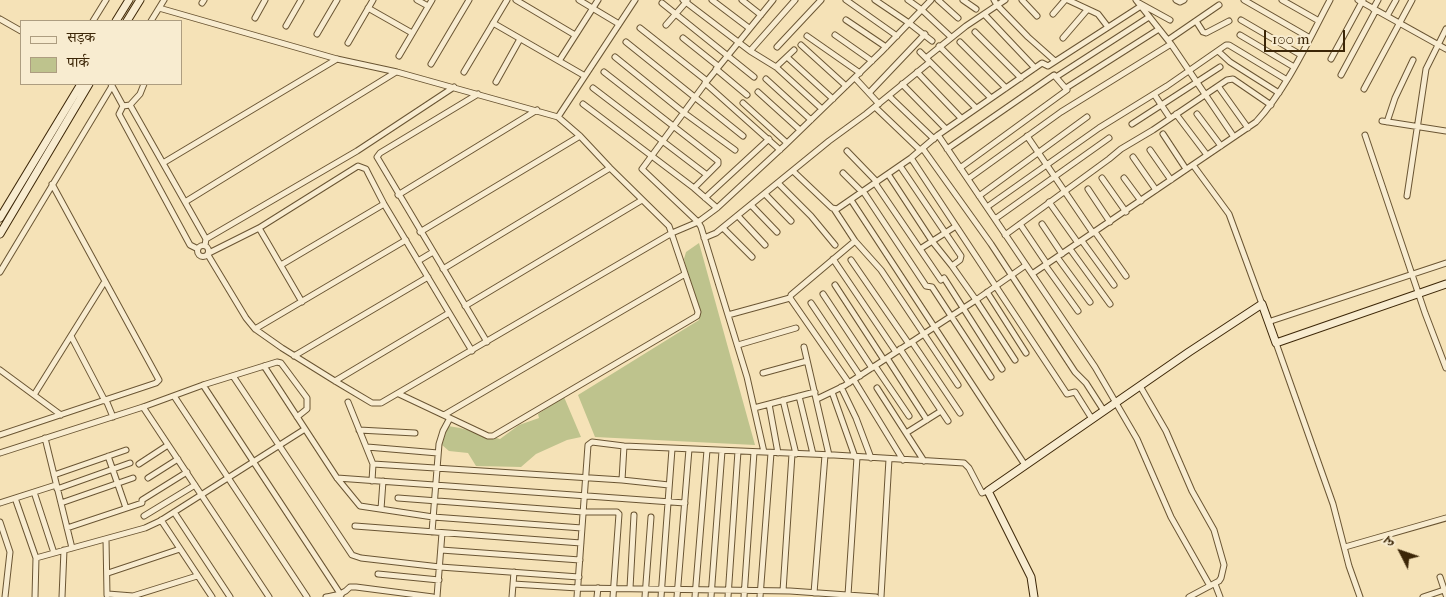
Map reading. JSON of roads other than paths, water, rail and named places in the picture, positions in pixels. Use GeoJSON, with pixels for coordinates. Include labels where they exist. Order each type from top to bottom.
{"type":"FeatureCollection","features":[{"type":"Feature","properties":{"kind":"street"},"geometry":{"type":"LineString","coordinates":[[94,20],[106,0]]}},
{"type":"Feature","properties":{"kind":"street"},"geometry":{"type":"LineString","coordinates":[[117,20],[129,0]]}},
{"type":"Feature","properties":{"kind":"street"},"geometry":{"type":"LineString","coordinates":[[128,20],[140,0]]}},
{"type":"Feature","properties":{"kind":"street"},"geometry":{"type":"LineString","coordinates":[[152,20],[164,0]]}},
{"type":"Feature","properties":{"kind":"street"},"geometry":{"type":"LineString","coordinates":[[255,18],[266,0]]}},
{"type":"Feature","properties":{"kind":"street"},"geometry":{"type":"LineString","coordinates":[[286,26],[301,0]]}},
{"type":"Feature","properties":{"kind":"street"},"geometry":{"type":"LineString","coordinates":[[317,34],[337,0]]}},
{"type":"Feature","properties":{"kind":"street"},"geometry":{"type":"LineString","coordinates":[[348,44],[373,0]]}},
{"type":"Feature","properties":{"kind":"street"},"geometry":{"type":"LineString","coordinates":[[417,0],[428,6]]}},
{"type":"Feature","properties":{"kind":"street"},"geometry":{"type":"LineString","coordinates":[[399,56],[432,0]]}},
{"type":"Feature","properties":{"kind":"street"},"geometry":{"type":"LineString","coordinates":[[431,64],[469,0]]}},
{"type":"Feature","properties":{"kind":"street"},"geometry":{"type":"LineString","coordinates":[[464,72],[507,0]]}},
{"type":"Feature","properties":{"kind":"street"},"geometry":{"type":"LineString","coordinates":[[516,0],[575,35]]}},
{"type":"Feature","properties":{"kind":"street"},"geometry":{"type":"LineString","coordinates":[[579,0],[619,24]]}},
{"type":"Feature","properties":{"kind":"street"},"geometry":{"type":"LineString","coordinates":[[559,61],[598,0]]}},
{"type":"Feature","properties":{"kind":"street"},"geometry":{"type":"LineString","coordinates":[[558,117],[636,0]]}},
{"type":"Feature","properties":{"kind":"street"},"geometry":{"type":"LineString","coordinates":[[712,0],[749,28]]}},
{"type":"Feature","properties":{"kind":"street"},"geometry":{"type":"LineString","coordinates":[[742,0],[761,15]]}},
{"type":"Feature","properties":{"kind":"street"},"geometry":{"type":"LineString","coordinates":[[764,452],[738,345],[698,222],[642,169],[672,126],[737,41],[773,0]]}},
{"type":"Feature","properties":{"kind":"street"},"geometry":{"type":"LineString","coordinates":[[750,51],[795,0]]}},
{"type":"Feature","properties":{"kind":"street"},"geometry":{"type":"LineString","coordinates":[[777,47],[821,0]]}},
{"type":"Feature","properties":{"kind":"street"},"geometry":{"type":"LineString","coordinates":[[846,0],[897,36]]}},
{"type":"Feature","properties":{"kind":"street"},"geometry":{"type":"LineString","coordinates":[[875,0],[909,22],[932,41]]}},
{"type":"Feature","properties":{"kind":"street"},"geometry":{"type":"LineString","coordinates":[[908,0],[922,10],[951,37]]}},
{"type":"Feature","properties":{"kind":"street"},"geometry":{"type":"LineString","coordinates":[[205,245],[209,248],[208,254],[246,318],[255,329],[294,356],[377,404],[398,394],[672,233],[698,222],[717,208],[780,150],[860,73],[931,0]]}},
{"type":"Feature","properties":{"kind":"street"},"geometry":{"type":"LineString","coordinates":[[938,0],[958,18]]}},
{"type":"Feature","properties":{"kind":"street"},"geometry":{"type":"LineString","coordinates":[[964,0],[976,9]]}},
{"type":"Feature","properties":{"kind":"street"},"geometry":{"type":"LineString","coordinates":[[994,0],[997,6],[1028,37],[1056,61]]}},
{"type":"Feature","properties":{"kind":"street"},"geometry":{"type":"LineString","coordinates":[[704,238],[723,228],[829,140],[877,105],[917,72],[939,46],[1005,0]]}},
{"type":"Feature","properties":{"kind":"street"},"geometry":{"type":"LineString","coordinates":[[1022,0],[1037,16]]}},
{"type":"Feature","properties":{"kind":"street"},"geometry":{"type":"LineString","coordinates":[[1053,14],[1066,0],[1098,14],[1108,27]]}},
{"type":"Feature","properties":{"kind":"street"},"geometry":{"type":"LineString","coordinates":[[1176,0],[1180,2],[1184,0]]}},
{"type":"Feature","properties":{"kind":"street"},"geometry":{"type":"LineString","coordinates":[[1244,0],[1310,38]]}},
{"type":"Feature","properties":{"kind":"street"},"geometry":{"type":"LineString","coordinates":[[1282,0],[1319,21]]}},
{"type":"Feature","properties":{"kind":"street"},"geometry":{"type":"LineString","coordinates":[[1032,274],[1256,122],[1271,104],[1301,55],[1329,2],[1322,0]]}},
{"type":"Feature","properties":{"kind":"street"},"geometry":{"type":"LineString","coordinates":[[1341,75],[1378,0]]}},
{"type":"Feature","properties":{"kind":"street"},"geometry":{"type":"LineString","coordinates":[[1387,16],[1396,0]]}},
{"type":"Feature","properties":{"kind":"street"},"geometry":{"type":"LineString","coordinates":[[1364,89],[1412,0]]}},
{"type":"Feature","properties":{"kind":"street"},"geometry":{"type":"LineString","coordinates":[[666,25],[686,1],[750,51],[776,67],[822,109]]}},
{"type":"Feature","properties":{"kind":"street"},"geometry":{"type":"LineString","coordinates":[[1331,60],[1361,1],[1446,49]]}},
{"type":"Feature","properties":{"kind":"street"},"geometry":{"type":"LineString","coordinates":[[662,3],[754,77]]}},
{"type":"Feature","properties":{"kind":"street"},"geometry":{"type":"LineString","coordinates":[[1138,3],[1170,42],[1234,138]]}},
{"type":"Feature","properties":{"kind":"street"},"geometry":{"type":"LineString","coordinates":[[1138,3],[1170,20]]}},
{"type":"Feature","properties":{"kind":"street"},"geometry":{"type":"LineString","coordinates":[[834,209],[851,200],[912,158],[961,118],[1035,68],[1042,64],[1047,66],[1056,61],[1108,27],[1138,3]]}},
{"type":"Feature","properties":{"kind":"street"},"geometry":{"type":"LineString","coordinates":[[968,180],[1027,136],[1086,95],[1170,42],[1219,5]]}},
{"type":"Feature","properties":{"kind":"street"},"geometry":{"type":"LineString","coordinates":[[159,8],[337,59],[397,72],[558,117],[580,136],[669,226],[698,312],[697,316],[496,435],[488,436],[398,394]]}},
{"type":"Feature","properties":{"kind":"street"},"geometry":{"type":"LineString","coordinates":[[368,8],[412,34]]}},
{"type":"Feature","properties":{"kind":"street"},"geometry":{"type":"LineString","coordinates":[[1063,38],[1087,10]]}},
{"type":"Feature","properties":{"kind":"street"},"geometry":{"type":"LineString","coordinates":[[984,14],[1035,68]]}},
{"type":"Feature","properties":{"kind":"street"},"geometry":{"type":"LineString","coordinates":[[947,148],[1054,75],[1056,77],[1149,17]]}},
{"type":"Feature","properties":{"kind":"street"},"geometry":{"type":"LineString","coordinates":[[0,19],[20,30]]}},
{"type":"Feature","properties":{"kind":"street"},"geometry":{"type":"LineString","coordinates":[[846,20],[886,46]]}},
{"type":"Feature","properties":{"kind":"street"},"geometry":{"type":"LineString","coordinates":[[1241,20],[1301,55]]}},
{"type":"Feature","properties":{"kind":"street"},"geometry":{"type":"LineString","coordinates":[[1196,21],[1203,32],[1206,33],[1230,21]]}},
{"type":"Feature","properties":{"kind":"street"},"geometry":{"type":"LineString","coordinates":[[493,23],[585,76]]}},
{"type":"Feature","properties":{"kind":"street"},"geometry":{"type":"LineString","coordinates":[[640,28],[706,82],[780,150]]}},
{"type":"Feature","properties":{"kind":"street"},"geometry":{"type":"LineString","coordinates":[[960,168],[1067,91],[1066,88],[1159,28]]}},
{"type":"Feature","properties":{"kind":"street"},"geometry":{"type":"LineString","coordinates":[[1407,196],[1426,69],[1446,29]]}},
{"type":"Feature","properties":{"kind":"street"},"geometry":{"type":"LineString","coordinates":[[974,32],[1021,78]]}},
{"type":"Feature","properties":{"kind":"street"},"geometry":{"type":"LineString","coordinates":[[869,93],[925,34]]}},
{"type":"Feature","properties":{"kind":"street"},"geometry":{"type":"LineString","coordinates":[[835,35],[872,61]]}},
{"type":"Feature","properties":{"kind":"street"},"geometry":{"type":"LineString","coordinates":[[1240,35],[1294,67]]}},
{"type":"Feature","properties":{"kind":"street"},"geometry":{"type":"LineString","coordinates":[[807,36],[860,73]]}},
{"type":"Feature","properties":{"kind":"street"},"geometry":{"type":"LineString","coordinates":[[683,38],[747,95]]}},
{"type":"Feature","properties":{"kind":"street"},"geometry":{"type":"LineString","coordinates":[[496,82],[520,39]]}},
{"type":"Feature","properties":{"kind":"street"},"geometry":{"type":"LineString","coordinates":[[626,42],[743,136]]}},
{"type":"Feature","properties":{"kind":"street"},"geometry":{"type":"LineString","coordinates":[[960,42],[1006,88]]}},
{"type":"Feature","properties":{"kind":"street"},"geometry":{"type":"LineString","coordinates":[[801,45],[846,86]]}},
{"type":"Feature","properties":{"kind":"street"},"geometry":{"type":"LineString","coordinates":[[987,207],[1099,128],[1154,94],[1226,45],[1287,80]]}},
{"type":"Feature","properties":{"kind":"street"},"geometry":{"type":"LineString","coordinates":[[939,46],[991,98]]}},
{"type":"Feature","properties":{"kind":"street"},"geometry":{"type":"LineString","coordinates":[[776,67],[794,50]]}},
{"type":"Feature","properties":{"kind":"street"},"geometry":{"type":"LineString","coordinates":[[1218,50],[1230,62],[1279,92]]}},
{"type":"Feature","properties":{"kind":"street"},"geometry":{"type":"LineString","coordinates":[[920,52],[976,108]]}},
{"type":"Feature","properties":{"kind":"street"},"geometry":{"type":"LineString","coordinates":[[615,57],[683,112],[735,150]]}},
{"type":"Feature","properties":{"kind":"street"},"geometry":{"type":"LineString","coordinates":[[787,57],[833,98]]}},
{"type":"Feature","properties":{"kind":"street"},"geometry":{"type":"LineString","coordinates":[[163,163],[337,59]]}},
{"type":"Feature","properties":{"kind":"street"},"geometry":{"type":"LineString","coordinates":[[1413,60],[1385,122],[1446,132]]}},
{"type":"Feature","properties":{"kind":"street"},"geometry":{"type":"LineString","coordinates":[[1132,124],[1220,67]]}},
{"type":"Feature","properties":{"kind":"street"},"geometry":{"type":"LineString","coordinates":[[185,202],[397,72]]}},
{"type":"Feature","properties":{"kind":"street"},"geometry":{"type":"LineString","coordinates":[[604,72],[718,161],[718,164],[694,188]]}},
{"type":"Feature","properties":{"kind":"street"},"geometry":{"type":"LineString","coordinates":[[917,72],[961,118]]}},
{"type":"Feature","properties":{"kind":"street"},"geometry":{"type":"LineString","coordinates":[[1056,77],[1066,88]]}},
{"type":"Feature","properties":{"kind":"street"},"geometry":{"type":"LineString","coordinates":[[766,78],[811,120]]}},
{"type":"Feature","properties":{"kind":"street"},"geometry":{"type":"LineString","coordinates":[[854,78],[869,93],[877,105],[922,150],[1012,275],[1070,365],[1086,382],[1104,411]]}},
{"type":"Feature","properties":{"kind":"street"},"geometry":{"type":"LineString","coordinates":[[1005,235],[1121,149],[1231,78],[1271,104]]}},
{"type":"Feature","properties":{"kind":"street"},"geometry":{"type":"LineString","coordinates":[[902,84],[946,129]]}},
{"type":"Feature","properties":{"kind":"street"},"geometry":{"type":"LineString","coordinates":[[0,218],[80,85]]}},
{"type":"Feature","properties":{"kind":"street"},"geometry":{"type":"LineString","coordinates":[[0,234],[88,85]]}},
{"type":"Feature","properties":{"kind":"street"},"geometry":{"type":"LineString","coordinates":[[0,272],[111,85],[123,106]]}},
{"type":"Feature","properties":{"kind":"street"},"geometry":{"type":"LineString","coordinates":[[130,106],[140,94],[144,85]]}},
{"type":"Feature","properties":{"kind":"street"},"geometry":{"type":"LineString","coordinates":[[1218,86],[1248,128]]}},
{"type":"Feature","properties":{"kind":"street"},"geometry":{"type":"LineString","coordinates":[[206,239],[357,151],[454,88]]}},
{"type":"Feature","properties":{"kind":"street"},"geometry":{"type":"LineString","coordinates":[[593,88],[707,175]]}},
{"type":"Feature","properties":{"kind":"street"},"geometry":{"type":"LineString","coordinates":[[758,92],[800,130]]}},
{"type":"Feature","properties":{"kind":"street"},"geometry":{"type":"LineString","coordinates":[[478,94],[378,156],[378,158],[486,342]]}},
{"type":"Feature","properties":{"kind":"street"},"geometry":{"type":"LineString","coordinates":[[1154,94],[1170,118]]}},
{"type":"Feature","properties":{"kind":"street"},"geometry":{"type":"LineString","coordinates":[[888,96],[947,148],[1095,367],[1137,440],[1171,516],[1220,597]]}},
{"type":"Feature","properties":{"kind":"street"},"geometry":{"type":"LineString","coordinates":[[743,103],[787,143]]}},
{"type":"Feature","properties":{"kind":"street"},"geometry":{"type":"LineString","coordinates":[[584,104],[694,188],[717,208]]}},
{"type":"Feature","properties":{"kind":"street"},"geometry":{"type":"LineString","coordinates":[[123,106],[130,106]]}},
{"type":"Feature","properties":{"kind":"street"},"geometry":{"type":"LineString","coordinates":[[123,106],[119,114],[190,245],[198,249],[200,255],[204,257],[259,228],[358,166],[366,169],[384,204],[472,351]]}},
{"type":"Feature","properties":{"kind":"street"},"geometry":{"type":"LineString","coordinates":[[130,106],[206,239],[205,245]]}},
{"type":"Feature","properties":{"kind":"street"},"geometry":{"type":"LineString","coordinates":[[398,194],[537,110]]}},
{"type":"Feature","properties":{"kind":"street"},"geometry":{"type":"LineString","coordinates":[[1176,114],[1207,155]]}},
{"type":"Feature","properties":{"kind":"street"},"geometry":{"type":"LineString","coordinates":[[1197,114],[1221,146]]}},
{"type":"Feature","properties":{"kind":"street"},"geometry":{"type":"LineString","coordinates":[[979,196],[1087,117]]}},
{"type":"Feature","properties":{"kind":"street"},"geometry":{"type":"LineString","coordinates":[[1014,130],[1021,141]]}},
{"type":"Feature","properties":{"kind":"street"},"geometry":{"type":"LineString","coordinates":[[1163,134],[1186,169]]}},
{"type":"Feature","properties":{"kind":"street"},"geometry":{"type":"LineString","coordinates":[[1365,135],[1446,368]]}},
{"type":"Feature","properties":{"kind":"street"},"geometry":{"type":"LineString","coordinates":[[420,232],[580,136]]}},
{"type":"Feature","properties":{"kind":"street"},"geometry":{"type":"LineString","coordinates":[[1027,136],[1064,191],[1126,276]]}},
{"type":"Feature","properties":{"kind":"street"},"geometry":{"type":"LineString","coordinates":[[995,219],[1109,138]]}},
{"type":"Feature","properties":{"kind":"street"},"geometry":{"type":"LineString","coordinates":[[705,198],[769,139]]}},
{"type":"Feature","properties":{"kind":"street"},"geometry":{"type":"LineString","coordinates":[[1150,150],[1171,180]]}},
{"type":"Feature","properties":{"kind":"street"},"geometry":{"type":"LineString","coordinates":[[847,151],[876,182],[941,280],[944,278],[1002,369]]}},
{"type":"Feature","properties":{"kind":"street"},"geometry":{"type":"LineString","coordinates":[[1133,157],[1156,190]]}},
{"type":"Feature","properties":{"kind":"street"},"geometry":{"type":"LineString","coordinates":[[912,158],[1067,394],[1075,392],[1092,419]]}},
{"type":"Feature","properties":{"kind":"street"},"geometry":{"type":"LineString","coordinates":[[1193,165],[1229,214],[1334,504],[1344,547],[1360,597]]}},
{"type":"Feature","properties":{"kind":"street"},"geometry":{"type":"LineString","coordinates":[[900,166],[961,258],[952,266]]}},
{"type":"Feature","properties":{"kind":"street"},"geometry":{"type":"LineString","coordinates":[[442,269],[610,168]]}},
{"type":"Feature","properties":{"kind":"street"},"geometry":{"type":"LineString","coordinates":[[794,171],[834,209],[855,241],[881,270],[958,385]]}},
{"type":"Feature","properties":{"kind":"street"},"geometry":{"type":"LineString","coordinates":[[843,173],[862,192],[926,286],[932,287],[991,377]]}},
{"type":"Feature","properties":{"kind":"street"},"geometry":{"type":"LineString","coordinates":[[888,174],[932,241],[976,300],[1015,360]]}},
{"type":"Feature","properties":{"kind":"street"},"geometry":{"type":"LineString","coordinates":[[1102,178],[1126,212]]}},
{"type":"Feature","properties":{"kind":"street"},"geometry":{"type":"LineString","coordinates":[[1124,178],[1141,201]]}},
{"type":"Feature","properties":{"kind":"street"},"geometry":{"type":"LineString","coordinates":[[778,183],[811,216],[835,245]]}},
{"type":"Feature","properties":{"kind":"street"},"geometry":{"type":"LineString","coordinates":[[0,435],[106,402],[156,383],[159,379],[52,184]]}},
{"type":"Feature","properties":{"kind":"street"},"geometry":{"type":"LineString","coordinates":[[1088,190],[1110,222]]}},
{"type":"Feature","properties":{"kind":"street"},"geometry":{"type":"LineString","coordinates":[[765,194],[791,221]]}},
{"type":"Feature","properties":{"kind":"street"},"geometry":{"type":"LineString","coordinates":[[465,306],[642,200]]}},
{"type":"Feature","properties":{"kind":"street"},"geometry":{"type":"LineString","coordinates":[[851,200],[1025,465]]}},
{"type":"Feature","properties":{"kind":"street"},"geometry":{"type":"LineString","coordinates":[[1049,202],[1114,285]]}},
{"type":"Feature","properties":{"kind":"street"},"geometry":{"type":"LineString","coordinates":[[281,265],[384,204]]}},
{"type":"Feature","properties":{"kind":"street"},"geometry":{"type":"LineString","coordinates":[[751,205],[777,232]]}},
{"type":"Feature","properties":{"kind":"street"},"geometry":{"type":"LineString","coordinates":[[738,216],[764,245]]}},
{"type":"Feature","properties":{"kind":"street"},"geometry":{"type":"LineString","coordinates":[[1020,224],[1078,312]]}},
{"type":"Feature","properties":{"kind":"street"},"geometry":{"type":"LineString","coordinates":[[1042,224],[1090,302]]}},
{"type":"Feature","properties":{"kind":"street"},"geometry":{"type":"LineString","coordinates":[[920,249],[956,226]]}},
{"type":"Feature","properties":{"kind":"street"},"geometry":{"type":"LineString","coordinates":[[259,228],[302,302]]}},
{"type":"Feature","properties":{"kind":"street"},"geometry":{"type":"LineString","coordinates":[[723,228],[752,257]]}},
{"type":"Feature","properties":{"kind":"street"},"geometry":{"type":"LineString","coordinates":[[255,329],[406,240]]}},
{"type":"Feature","properties":{"kind":"street"},"geometry":{"type":"LineString","coordinates":[[728,315],[790,298],[791,295],[855,241]]}},
{"type":"Feature","properties":{"kind":"street"},"geometry":{"type":"LineString","coordinates":[[198,249],[205,245]]}},
{"type":"Feature","properties":{"kind":"street"},"geometry":{"type":"LineString","coordinates":[[1070,249],[1110,304]]}},
{"type":"Feature","properties":{"kind":"street"},"geometry":{"type":"LineString","coordinates":[[418,261],[433,252]]}},
{"type":"Feature","properties":{"kind":"street"},"geometry":{"type":"LineString","coordinates":[[833,259],[948,421]]}},
{"type":"Feature","properties":{"kind":"street"},"geometry":{"type":"LineString","coordinates":[[851,260],[960,413]]}},
{"type":"Feature","properties":{"kind":"street"},"geometry":{"type":"LineString","coordinates":[[1268,322],[1446,263]]}},
{"type":"Feature","properties":{"kind":"street"},"geometry":{"type":"LineString","coordinates":[[817,399],[854,380],[1026,265]]}},
{"type":"Feature","properties":{"kind":"street"},"geometry":{"type":"LineString","coordinates":[[444,416],[685,274]]}},
{"type":"Feature","properties":{"kind":"street"},"geometry":{"type":"LineString","coordinates":[[294,356],[428,277]]}},
{"type":"Feature","properties":{"kind":"street"},"geometry":{"type":"LineString","coordinates":[[34,395],[105,281]]}},
{"type":"Feature","properties":{"kind":"street"},"geometry":{"type":"LineString","coordinates":[[1276,344],[1446,284]]}},
{"type":"Feature","properties":{"kind":"street"},"geometry":{"type":"LineString","coordinates":[[835,285],[928,420]]}},
{"type":"Feature","properties":{"kind":"street"},"geometry":{"type":"LineString","coordinates":[[987,292],[1026,353]]}},
{"type":"Feature","properties":{"kind":"street"},"geometry":{"type":"LineString","coordinates":[[823,294],[908,416]]}},
{"type":"Feature","properties":{"kind":"street"},"geometry":{"type":"LineString","coordinates":[[790,298],[848,383]]}},
{"type":"Feature","properties":{"kind":"street"},"geometry":{"type":"LineString","coordinates":[[811,303],[860,376]]}},
{"type":"Feature","properties":{"kind":"street"},"geometry":{"type":"LineString","coordinates":[[577,597],[588,445],[590,443],[966,464],[982,493],[988,491],[1262,304]]}},
{"type":"Feature","properties":{"kind":"street"},"geometry":{"type":"LineString","coordinates":[[335,381],[449,313]]}},
{"type":"Feature","properties":{"kind":"street"},"geometry":{"type":"LineString","coordinates":[[738,345],[796,328]]}},
{"type":"Feature","properties":{"kind":"street"},"geometry":{"type":"LineString","coordinates":[[71,336],[112,414]]}},
{"type":"Feature","properties":{"kind":"street"},"geometry":{"type":"LineString","coordinates":[[804,347],[817,399],[827,455],[814,593]]}},
{"type":"Feature","properties":{"kind":"street"},"geometry":{"type":"LineString","coordinates":[[763,373],[807,361]]}},
{"type":"Feature","properties":{"kind":"street"},"geometry":{"type":"LineString","coordinates":[[0,453],[112,414],[143,407],[277,362],[281,363],[307,398],[307,409],[297,417]]}},
{"type":"Feature","properties":{"kind":"street"},"geometry":{"type":"LineString","coordinates":[[264,366],[337,478],[358,505],[373,509],[433,517],[582,528]]}},
{"type":"Feature","properties":{"kind":"street"},"geometry":{"type":"LineString","coordinates":[[0,370],[61,415]]}},
{"type":"Feature","properties":{"kind":"street"},"geometry":{"type":"LineString","coordinates":[[233,376],[352,555],[361,558],[440,567],[579,577]]}},
{"type":"Feature","properties":{"kind":"street"},"geometry":{"type":"LineString","coordinates":[[854,380],[903,460]]}},
{"type":"Feature","properties":{"kind":"street"},"geometry":{"type":"LineString","coordinates":[[203,386],[341,595]]}},
{"type":"Feature","properties":{"kind":"street"},"geometry":{"type":"LineString","coordinates":[[1140,386],[1166,430],[1192,491],[1214,530],[1224,564],[1221,578],[1189,597]]}},
{"type":"Feature","properties":{"kind":"street"},"geometry":{"type":"LineString","coordinates":[[841,388],[856,418],[871,458]]}},
{"type":"Feature","properties":{"kind":"street"},"geometry":{"type":"LineString","coordinates":[[877,388],[924,461]]}},
{"type":"Feature","properties":{"kind":"street"},"geometry":{"type":"LineString","coordinates":[[754,408],[815,392]]}},
{"type":"Feature","properties":{"kind":"street"},"geometry":{"type":"LineString","coordinates":[[832,392],[856,457],[848,595]]}},
{"type":"Feature","properties":{"kind":"street"},"geometry":{"type":"LineString","coordinates":[[174,396],[307,597]]}},
{"type":"Feature","properties":{"kind":"street"},"geometry":{"type":"LineString","coordinates":[[799,396],[813,454]]}},
{"type":"Feature","properties":{"kind":"street"},"geometry":{"type":"LineString","coordinates":[[781,593],[794,454],[783,400]]}},
{"type":"Feature","properties":{"kind":"street"},"geometry":{"type":"LineString","coordinates":[[348,402],[373,464],[372,481]]}},
{"type":"Feature","properties":{"kind":"street"},"geometry":{"type":"LineString","coordinates":[[769,404],[778,453]]}},
{"type":"Feature","properties":{"kind":"street"},"geometry":{"type":"LineString","coordinates":[[143,407],[269,597]]}},
{"type":"Feature","properties":{"kind":"street"},"geometry":{"type":"LineString","coordinates":[[906,433],[942,411]]}},
{"type":"Feature","properties":{"kind":"street"},"geometry":{"type":"LineString","coordinates":[[432,532],[438,453],[443,431],[450,418]]}},
{"type":"Feature","properties":{"kind":"street"},"geometry":{"type":"LineString","coordinates":[[36,558],[146,528],[305,430]]}},
{"type":"Feature","properties":{"kind":"street"},"geometry":{"type":"LineString","coordinates":[[360,430],[414,433]]}},
{"type":"Feature","properties":{"kind":"street"},"geometry":{"type":"LineString","coordinates":[[45,438],[72,548]]}},
{"type":"Feature","properties":{"kind":"street"},"geometry":{"type":"LineString","coordinates":[[139,464],[168,446]]}},
{"type":"Feature","properties":{"kind":"street"},"geometry":{"type":"LineString","coordinates":[[622,480],[624,446]]}},
{"type":"Feature","properties":{"kind":"street"},"geometry":{"type":"LineString","coordinates":[[367,448],[438,453]]}},
{"type":"Feature","properties":{"kind":"street"},"geometry":{"type":"LineString","coordinates":[[661,597],[672,448]]}},
{"type":"Feature","properties":{"kind":"street"},"geometry":{"type":"LineString","coordinates":[[677,597],[689,449]]}},
{"type":"Feature","properties":{"kind":"street"},"geometry":{"type":"LineString","coordinates":[[54,476],[126,450]]}},
{"type":"Feature","properties":{"kind":"street"},"geometry":{"type":"LineString","coordinates":[[695,597],[706,450]]}},
{"type":"Feature","properties":{"kind":"street"},"geometry":{"type":"LineString","coordinates":[[711,597],[722,451]]}},
{"type":"Feature","properties":{"kind":"street"},"geometry":{"type":"LineString","coordinates":[[728,597],[738,451]]}},
{"type":"Feature","properties":{"kind":"street"},"geometry":{"type":"LineString","coordinates":[[744,597],[754,452]]}},
{"type":"Feature","properties":{"kind":"street"},"geometry":{"type":"LineString","coordinates":[[760,597],[771,453]]}},
{"type":"Feature","properties":{"kind":"street"},"geometry":{"type":"LineString","coordinates":[[108,456],[126,508]]}},
{"type":"Feature","properties":{"kind":"street"},"geometry":{"type":"LineString","coordinates":[[881,597],[889,459]]}},
{"type":"Feature","properties":{"kind":"street"},"geometry":{"type":"LineString","coordinates":[[148,478],[178,460]]}},
{"type":"Feature","properties":{"kind":"street"},"geometry":{"type":"LineString","coordinates":[[0,503],[57,487],[130,462]]}},
{"type":"Feature","properties":{"kind":"street"},"geometry":{"type":"LineString","coordinates":[[373,464],[622,480],[669,485]]}},
{"type":"Feature","properties":{"kind":"street"},"geometry":{"type":"LineString","coordinates":[[67,528],[142,503],[142,500],[186,472]]}},
{"type":"Feature","properties":{"kind":"street"},"geometry":{"type":"LineString","coordinates":[[61,503],[133,478]]}},
{"type":"Feature","properties":{"kind":"street"},"geometry":{"type":"LineString","coordinates":[[337,478],[685,503]]}},
{"type":"Feature","properties":{"kind":"street"},"geometry":{"type":"LineString","coordinates":[[381,509],[383,481]]}},
{"type":"Feature","properties":{"kind":"street"},"geometry":{"type":"LineString","coordinates":[[144,516],[195,485]]}},
{"type":"Feature","properties":{"kind":"street"},"geometry":{"type":"LineString","coordinates":[[988,491],[1030,577],[1034,597]]}},
{"type":"Feature","properties":{"kind":"street"},"geometry":{"type":"LineString","coordinates":[[34,492],[54,553]]}},
{"type":"Feature","properties":{"kind":"street"},"geometry":{"type":"LineString","coordinates":[[15,498],[36,558],[35,597]]}},
{"type":"Feature","properties":{"kind":"street"},"geometry":{"type":"LineString","coordinates":[[398,498],[583,512],[618,512],[613,597]]}},
{"type":"Feature","properties":{"kind":"street"},"geometry":{"type":"LineString","coordinates":[[174,512],[230,597]]}},
{"type":"Feature","properties":{"kind":"street"},"geometry":{"type":"LineString","coordinates":[[630,588],[634,515]]}},
{"type":"Feature","properties":{"kind":"street"},"geometry":{"type":"LineString","coordinates":[[645,597],[651,517]]}},
{"type":"Feature","properties":{"kind":"street"},"geometry":{"type":"LineString","coordinates":[[1344,547],[1446,518]]}},
{"type":"Feature","properties":{"kind":"street"},"geometry":{"type":"LineString","coordinates":[[161,520],[212,597]]}},
{"type":"Feature","properties":{"kind":"street"},"geometry":{"type":"LineString","coordinates":[[0,522],[10,552],[5,597]]}},
{"type":"Feature","properties":{"kind":"street"},"geometry":{"type":"LineString","coordinates":[[355,526],[581,543]]}},
{"type":"Feature","properties":{"kind":"street"},"geometry":{"type":"LineString","coordinates":[[437,597],[442,533]]}},
{"type":"Feature","properties":{"kind":"street"},"geometry":{"type":"LineString","coordinates":[[106,538],[107,595],[133,596],[198,576]]}},
{"type":"Feature","properties":{"kind":"street"},"geometry":{"type":"LineString","coordinates":[[108,574],[180,549]]}},
{"type":"Feature","properties":{"kind":"street"},"geometry":{"type":"LineString","coordinates":[[62,597],[64,550]]}},
{"type":"Feature","properties":{"kind":"street"},"geometry":{"type":"LineString","coordinates":[[441,550],[580,560]]}},
{"type":"Feature","properties":{"kind":"street"},"geometry":{"type":"LineString","coordinates":[[512,597],[514,572]]}},
{"type":"Feature","properties":{"kind":"street"},"geometry":{"type":"LineString","coordinates":[[378,574],[439,580]]}},
{"type":"Feature","properties":{"kind":"street"},"geometry":{"type":"LineString","coordinates":[[1424,597],[1445,592],[1440,577]]}},
{"type":"Feature","properties":{"kind":"street"},"geometry":{"type":"LineString","coordinates":[[513,584],[578,588],[744,590],[876,597]]}},
{"type":"Feature","properties":{"kind":"street"},"geometry":{"type":"LineString","coordinates":[[326,597],[341,595],[350,588],[356,587],[433,597]]}},
{"type":"Feature","properties":{"kind":"street"},"geometry":{"type":"LineString","coordinates":[[597,597],[598,588]]}}]}
